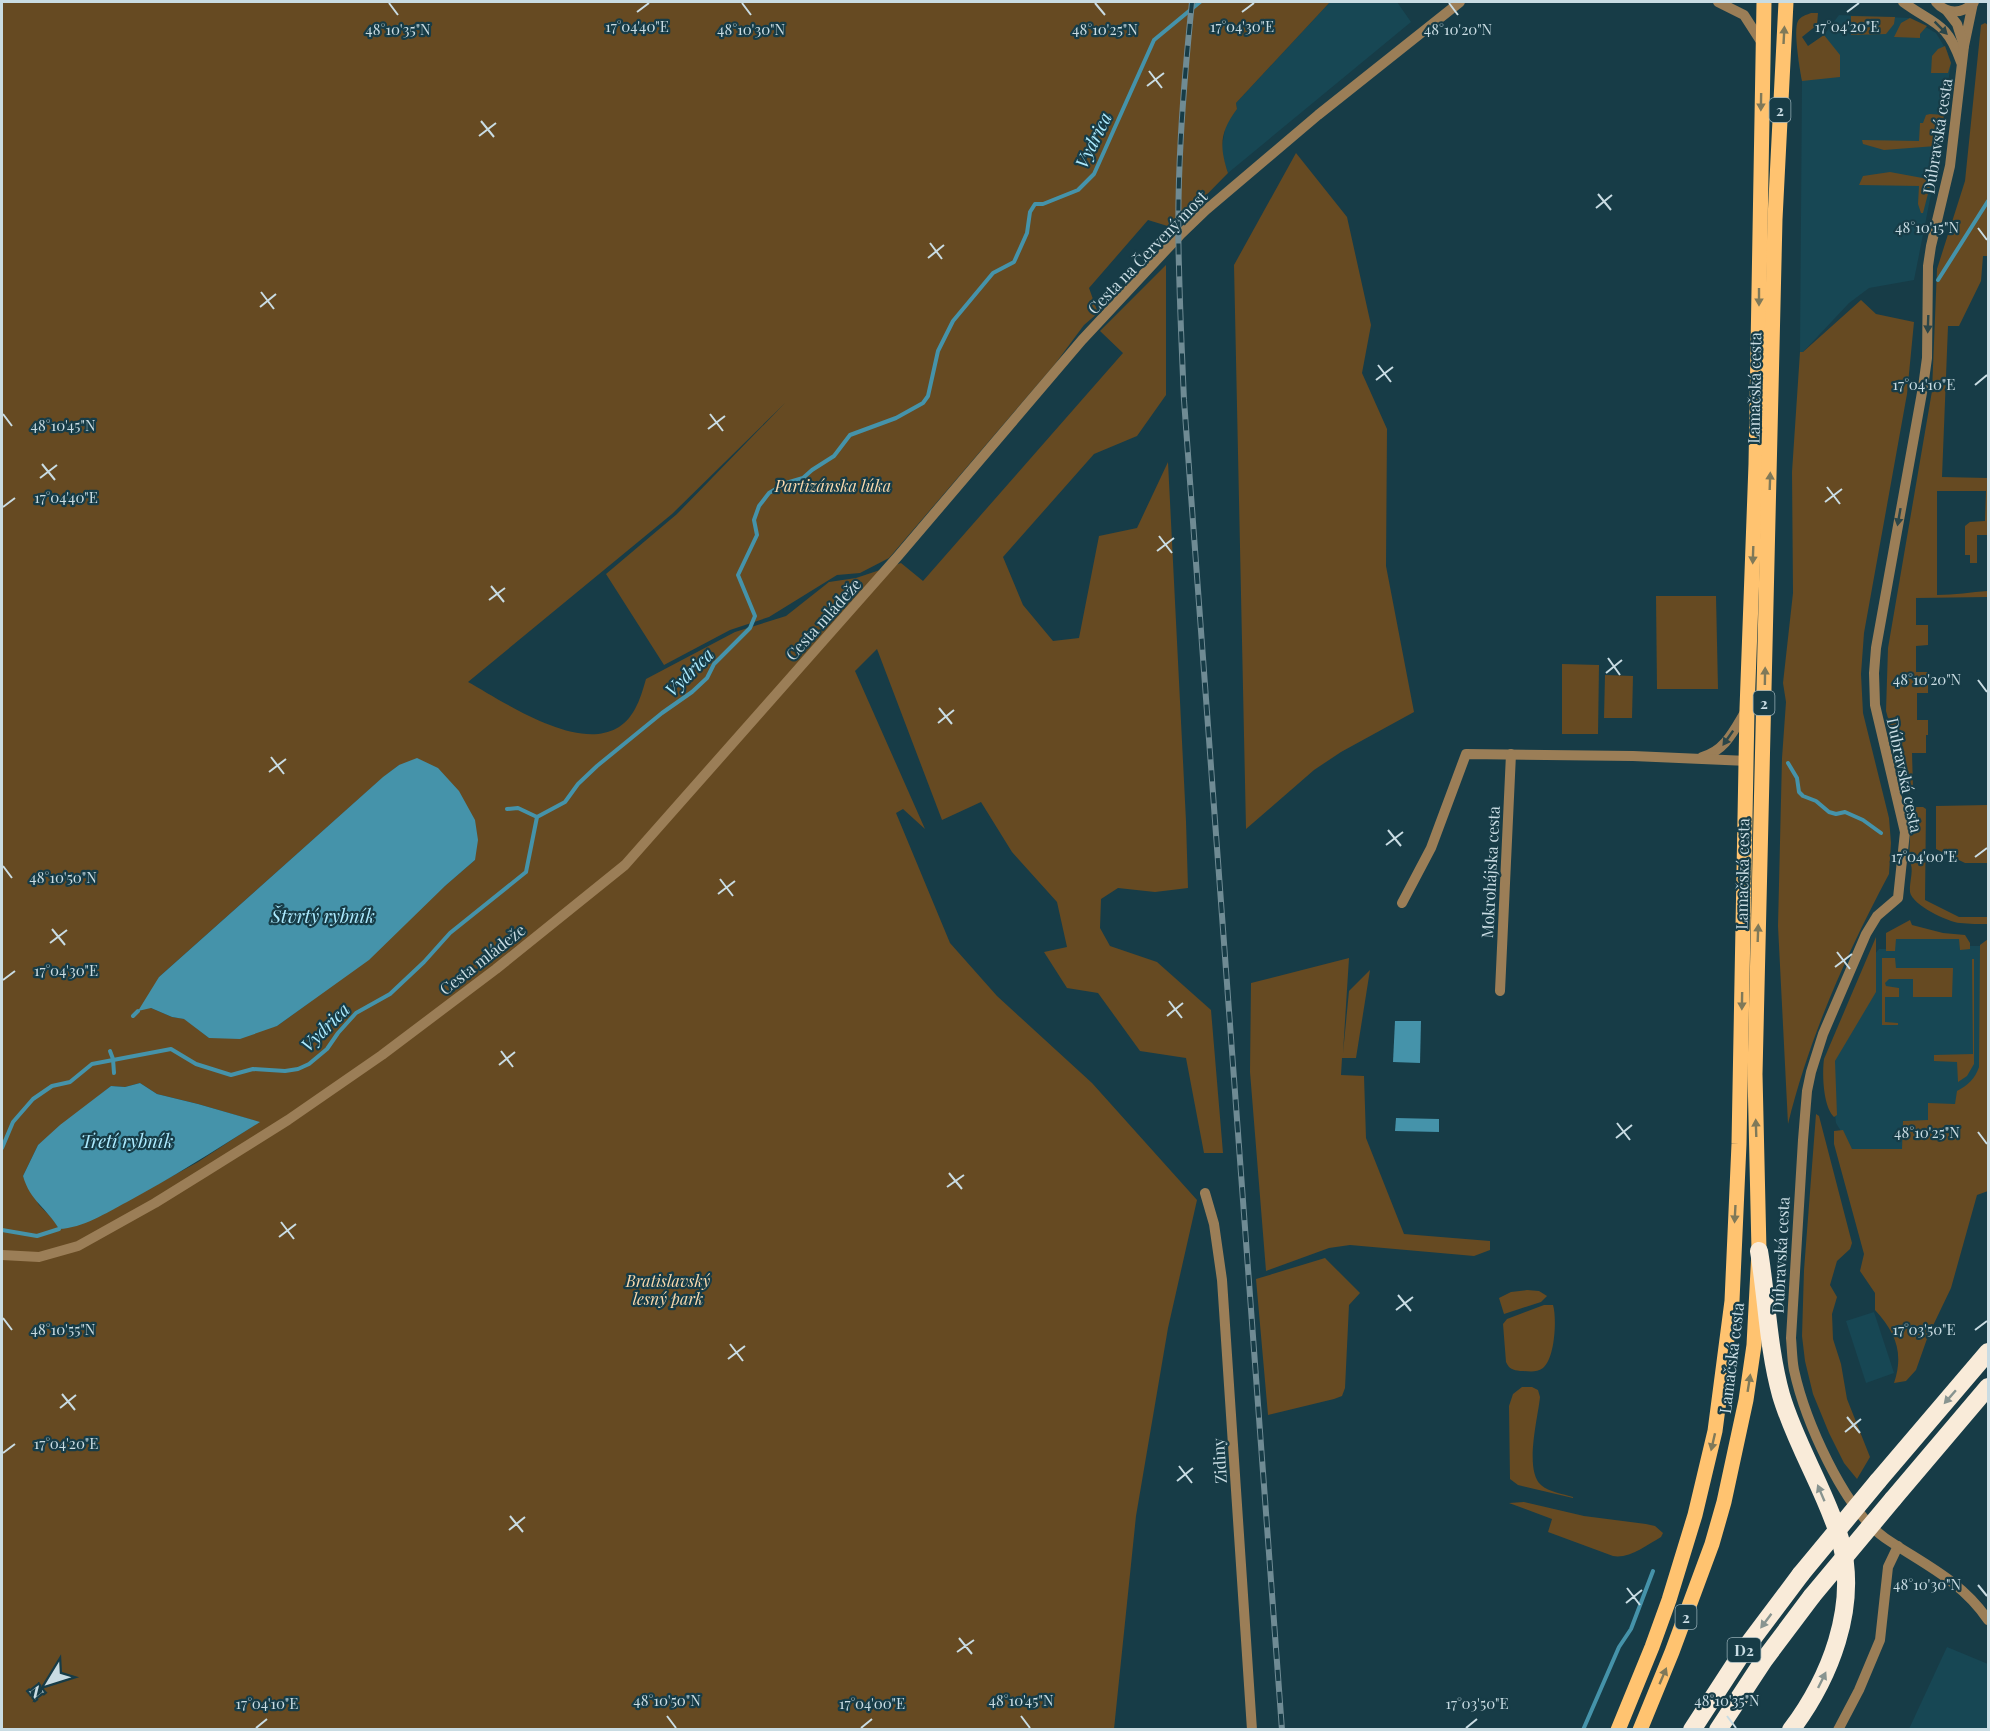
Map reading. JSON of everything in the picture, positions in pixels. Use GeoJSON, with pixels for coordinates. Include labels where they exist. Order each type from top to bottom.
{"type":"FeatureCollection","features":[{"type":"Feature","properties":{"kind":"highway"},"geometry":{"type":"LineString","coordinates":[[1759,1251],[1764,1278],[1767,1324],[1781,1393],[1837,1532],[1845,1570],[1845,1602],[1836,1644],[1816,1691],[1791,1730]]}},
{"type":"Feature","properties":{"kind":"highway","name":"D2"},"geometry":{"type":"LineString","coordinates":[[1692,1730],[1744,1650],[1801,1574],[1989,1352]]}},
{"type":"Feature","properties":{"kind":"highway","name":"D2"},"geometry":{"type":"LineString","coordinates":[[1718,1730],[1764,1660],[1812,1596],[1989,1387]]}},
{"type":"Feature","properties":{"kind":"main road","name":"Lamačská cesta"},"geometry":{"type":"LineString","coordinates":[[1618,1730],[1652,1647],[1695,1515],[1715,1431],[1732,1301],[1739,1144],[1748,709],[1756,464],[1764,2]]}},
{"type":"Feature","properties":{"kind":"main road","name":"Lamačská cesta"},"geometry":{"type":"LineString","coordinates":[[1640,1730],[1712,1544],[1724,1502],[1750,1373],[1759,1251],[1755,1074],[1775,219],[1786,2]]}},
{"type":"Feature","properties":{"kind":"main road"},"geometry":{"type":"LineString","coordinates":[[1748,761],[1759,758],[1763,753]]}},
{"type":"Feature","properties":{"kind":"street","name":"Cesta na Červený most"},"geometry":{"type":"LineString","coordinates":[[893,562],[1082,340],[1200,216],[1338,99],[1460,2]]}},
{"type":"Feature","properties":{"kind":"street"},"geometry":{"type":"LineString","coordinates":[[1718,2],[1744,15],[1763,43]]}},
{"type":"Feature","properties":{"kind":"street","name":"Dúbravská cesta"},"geometry":{"type":"LineString","coordinates":[[1903,2],[1936,22],[1947,33],[1963,68]]}},
{"type":"Feature","properties":{"kind":"street"},"geometry":{"type":"LineString","coordinates":[[1924,2],[1936,3],[1947,11],[1961,11],[1974,2]]}},
{"type":"Feature","properties":{"kind":"street","name":"Dúbravská cesta"},"geometry":{"type":"LineString","coordinates":[[1974,2],[1964,46],[1950,166],[1928,266],[1927,358],[1879,629],[1874,673],[1875,705],[1905,832],[1898,898],[1877,916],[1866,934],[1823,1034],[1811,1072],[1803,1140],[1791,1338],[1794,1368],[1802,1398],[1834,1473],[1858,1513],[1873,1528],[1937,1569],[1964,1590],[1988,1618]]}},
{"type":"Feature","properties":{"kind":"street","name":"Dúbravská cesta"},"geometry":{"type":"LineString","coordinates":[[1947,11],[1957,24],[1964,46]]}},
{"type":"Feature","properties":{"kind":"street","name":"Cesta mládeže"},"geometry":{"type":"LineString","coordinates":[[2,1255],[39,1257],[78,1246],[155,1203],[288,1120],[382,1055],[496,969],[625,865],[893,562]]}},
{"type":"Feature","properties":{"kind":"street"},"geometry":{"type":"LineString","coordinates":[[1701,758],[1724,745],[1748,709]]}},
{"type":"Feature","properties":{"kind":"street"},"geometry":{"type":"LineString","coordinates":[[1402,903],[1431,848],[1466,754],[1701,758],[1748,761]]}},
{"type":"Feature","properties":{"kind":"street","name":"Mokrohájska cesta"},"geometry":{"type":"LineString","coordinates":[[1500,991],[1511,754]]}},
{"type":"Feature","properties":{"kind":"street","name":"Zidiny"},"geometry":{"type":"LineString","coordinates":[[1205,1192],[1214,1224],[1222,1280],[1252,1730]]}},
{"type":"Feature","properties":{"kind":"street"},"geometry":{"type":"LineString","coordinates":[[1838,1730],[1859,1690],[1880,1640],[1888,1567],[1898,1545]]}},
{"type":"Feature","properties":{"kind":"shaded area"},"geometry":{"type":"Polygon","coordinates":[[[1330,2],[1397,2],[1411,22],[1228,173],[1221,152],[1226,124],[1237,109],[1236,103],[1330,2]]]}},
{"type":"Feature","properties":{"kind":"shaded area"},"geometry":{"type":"Polygon","coordinates":[[[1839,15],[1910,18],[1936,33],[1951,63],[1933,184],[1914,280],[1869,288],[1849,303],[1803,352],[1800,352],[1802,81],[1798,60],[1808,46],[1824,35],[1839,15]]]}},
{"type":"Feature","properties":{"kind":"shaded area"},"geometry":{"type":"Polygon","coordinates":[[[1895,939],[1960,939],[1960,946],[1981,946],[1988,1078],[1913,1149],[1852,1149],[1836,1123],[1828,1062],[1875,954],[1879,949],[1886,949],[1895,939]]]}},
{"type":"Feature","properties":{"kind":"shaded area"},"geometry":{"type":"Polygon","coordinates":[[[1874,1312],[1894,1373],[1866,1383],[1846,1321],[1874,1312]]]}},
{"type":"Feature","properties":{"kind":"shaded area"},"geometry":{"type":"Polygon","coordinates":[[[1947,1647],[1988,1664],[1988,1729],[1909,1729],[1947,1647]]]}},
{"type":"Feature","properties":{"kind":"green space","name":"Bratislavský lesný park"},"geometry":{"type":"Polygon","coordinates":[[[2,2],[1330,2],[1236,103],[1237,109],[1224,132],[1222,147],[1228,173],[1174,228],[1148,220],[1089,288],[1098,313],[1084,325],[1055,364],[889,558],[860,573],[837,575],[769,617],[730,630],[664,665],[606,574],[677,514],[785,403],[672,514],[468,682],[506,704],[554,727],[578,733],[601,734],[620,726],[635,709],[646,679],[735,632],[786,616],[829,582],[856,578],[901,563],[923,581],[1123,353],[1100,331],[1166,265],[1166,395],[1137,436],[1094,454],[1003,557],[1023,605],[1053,641],[1079,638],[1099,536],[1137,528],[1168,462],[1188,888],[1155,892],[1118,888],[1101,899],[1100,928],[1110,946],[1157,962],[1211,1010],[1223,1153],[1204,1153],[1186,1058],[1140,1051],[1098,993],[1067,988],[1044,952],[1067,947],[1057,902],[1012,852],[981,802],[942,820],[877,649],[855,671],[925,829],[903,809],[896,813],[950,943],[997,996],[1092,1083],[1197,1200],[1168,1328],[1136,1516],[1114,1729],[2,1729],[2,2]],[[399,765],[159,977],[151,1008],[172,1017],[185,1019],[209,1038],[277,1026],[310,1002],[475,860],[399,765]],[[140,1083],[125,1087],[111,1086],[38,1145],[23,1176],[39,1205],[59,1229],[107,1212],[198,1162],[259,1122],[157,1094],[140,1083]]]}},
{"type":"Feature","properties":{"kind":"green space"},"geometry":{"type":"Polygon","coordinates":[[[1811,13],[1818,13],[1817,25],[1802,37],[1808,46],[1824,35],[1840,55],[1840,77],[1802,81],[1796,33],[1798,21],[1811,13]]]}},
{"type":"Feature","properties":{"kind":"green space"},"geometry":{"type":"Polygon","coordinates":[[[1851,16],[1895,17],[1894,24],[1886,34],[1851,35],[1851,16]]]}},
{"type":"Feature","properties":{"kind":"green space"},"geometry":{"type":"Polygon","coordinates":[[[1910,18],[1927,26],[1920,34],[1920,38],[1894,37],[1901,23],[1910,18]]]}},
{"type":"Feature","properties":{"kind":"green space"},"geometry":{"type":"Polygon","coordinates":[[[1985,23],[1988,25],[1988,256],[1983,256],[1981,281],[1959,326],[1948,326],[1942,477],[1988,478],[1988,535],[1977,535],[1977,563],[1970,563],[1970,555],[1965,555],[1965,526],[1970,522],[1985,521],[1986,491],[1937,491],[1937,595],[1988,591],[1988,597],[1916,598],[1916,625],[1928,625],[1928,645],[1916,646],[1916,672],[1928,672],[1928,693],[1917,693],[1917,720],[1928,720],[1928,735],[1926,735],[1926,753],[1912,753],[1913,788],[1909,794],[1886,711],[1888,648],[1932,391],[1937,269],[1965,181],[1981,25],[1985,23]]]}},
{"type":"Feature","properties":{"kind":"green space"},"geometry":{"type":"Polygon","coordinates":[[[1945,46],[1951,63],[1948,73],[1931,73],[1932,56],[1938,49],[1945,46]]]}},
{"type":"Feature","properties":{"kind":"green space"},"geometry":{"type":"Polygon","coordinates":[[[1926,115],[1944,115],[1940,138],[1936,146],[1884,150],[1863,144],[1862,140],[1919,141],[1920,123],[1923,123],[1926,115]]]}},
{"type":"Feature","properties":{"kind":"green space"},"geometry":{"type":"Polygon","coordinates":[[[1296,153],[1347,217],[1371,325],[1362,373],[1387,429],[1386,566],[1414,712],[1341,752],[1314,770],[1246,829],[1234,265],[1296,153]]]}},
{"type":"Feature","properties":{"kind":"green space"},"geometry":{"type":"Polygon","coordinates":[[[1890,172],[1928,179],[1930,186],[1923,213],[1918,204],[1919,186],[1859,185],[1863,176],[1890,172]]]}},
{"type":"Feature","properties":{"kind":"green space"},"geometry":{"type":"Polygon","coordinates":[[[1861,300],[1876,314],[1914,322],[1907,394],[1864,633],[1861,674],[1863,713],[1889,818],[1891,843],[1889,874],[1844,965],[1818,1027],[1788,1124],[1778,926],[1782,758],[1786,702],[1783,683],[1793,593],[1792,472],[1800,352],[1803,352],[1861,300]]]}},
{"type":"Feature","properties":{"kind":"green space"},"geometry":{"type":"Polygon","coordinates":[[[1656,596],[1716,596],[1718,689],[1657,689],[1656,596]]]}},
{"type":"Feature","properties":{"kind":"green space"},"geometry":{"type":"Polygon","coordinates":[[[1562,664],[1599,665],[1598,734],[1562,734],[1562,664]]]}},
{"type":"Feature","properties":{"kind":"green space"},"geometry":{"type":"Polygon","coordinates":[[[1605,675],[1633,676],[1632,718],[1604,718],[1605,675]]]}},
{"type":"Feature","properties":{"kind":"green space"},"geometry":{"type":"Polygon","coordinates":[[[1988,805],[1988,863],[1965,863],[1936,849],[1936,806],[1988,805]]]}},
{"type":"Feature","properties":{"kind":"green space"},"geometry":{"type":"Polygon","coordinates":[[[1913,807],[1926,809],[1925,900],[1959,917],[1988,917],[1988,924],[1947,920],[1931,912],[1912,897],[1910,892],[1912,867],[1909,860],[1913,807]]]}},
{"type":"Feature","properties":{"kind":"green space"},"geometry":{"type":"Polygon","coordinates":[[[1910,920],[1912,925],[1943,933],[1965,935],[1970,943],[1970,949],[1960,950],[1959,939],[1896,939],[1895,951],[1886,951],[1886,933],[1910,920]]]}},
{"type":"Feature","properties":{"kind":"green space"},"geometry":{"type":"Polygon","coordinates":[[[1876,937],[1876,992],[1835,1061],[1837,1115],[1834,1117],[1825,1098],[1824,1059],[1876,937]]]}},
{"type":"Feature","properties":{"kind":"green space"},"geometry":{"type":"Polygon","coordinates":[[[1988,939],[1988,1191],[1977,1195],[1951,1288],[1928,1336],[1916,1370],[1906,1381],[1894,1383],[1898,1362],[1896,1344],[1893,1335],[1875,1310],[1875,1293],[1860,1271],[1864,1254],[1834,1144],[1834,1131],[1843,1130],[1852,1149],[1902,1149],[1903,1121],[1928,1120],[1928,1103],[1955,1104],[1957,1091],[1971,1081],[1979,1067],[1980,945],[1988,939]]]}},
{"type":"Feature","properties":{"kind":"green space"},"geometry":{"type":"Polygon","coordinates":[[[1349,958],[1343,1053],[1349,991],[1370,970],[1356,1058],[1342,1058],[1341,1075],[1364,1076],[1366,1138],[1404,1234],[1490,1241],[1490,1250],[1474,1256],[1350,1245],[1329,1248],[1266,1271],[1250,1072],[1251,983],[1349,958]]]}},
{"type":"Feature","properties":{"kind":"green space"},"geometry":{"type":"Polygon","coordinates":[[[1882,958],[1895,958],[1896,968],[1953,968],[1952,997],[1913,997],[1913,979],[1889,979],[1885,983],[1886,986],[1899,988],[1899,997],[1885,997],[1885,1022],[1898,1023],[1898,1025],[1882,1025],[1882,958]]]}},
{"type":"Feature","properties":{"kind":"green space"},"geometry":{"type":"Polygon","coordinates":[[[1972,959],[1974,959],[1974,1064],[1967,1076],[1958,1082],[1957,1062],[1934,1061],[1934,1055],[1973,1054],[1972,959]]]}},
{"type":"Feature","properties":{"kind":"green space"},"geometry":{"type":"Polygon","coordinates":[[[1816,1114],[1819,1116],[1852,1243],[1850,1249],[1837,1261],[1830,1285],[1837,1297],[1832,1314],[1833,1339],[1841,1364],[1847,1399],[1870,1457],[1857,1479],[1844,1463],[1813,1394],[1802,1336],[1804,1270],[1816,1114]]]}},
{"type":"Feature","properties":{"kind":"green space"},"geometry":{"type":"Polygon","coordinates":[[[1325,1258],[1360,1293],[1349,1305],[1345,1388],[1342,1396],[1334,1399],[1268,1415],[1256,1279],[1325,1258]]]}},
{"type":"Feature","properties":{"kind":"green space"},"geometry":{"type":"Polygon","coordinates":[[[1539,1291],[1547,1296],[1541,1302],[1504,1314],[1499,1298],[1511,1292],[1539,1291]]]}},
{"type":"Feature","properties":{"kind":"green space"},"geometry":{"type":"Polygon","coordinates":[[[1544,1305],[1553,1305],[1555,1319],[1554,1338],[1547,1363],[1540,1370],[1535,1371],[1512,1369],[1506,1362],[1503,1324],[1507,1319],[1544,1305]]]}},
{"type":"Feature","properties":{"kind":"green space"},"geometry":{"type":"Polygon","coordinates":[[[1522,1387],[1532,1387],[1538,1390],[1540,1397],[1533,1456],[1536,1478],[1544,1487],[1573,1498],[1518,1485],[1510,1479],[1509,1406],[1513,1394],[1522,1387]]]}},
{"type":"Feature","properties":{"kind":"green space"},"geometry":{"type":"Polygon","coordinates":[[[1524,1502],[1584,1516],[1655,1526],[1663,1533],[1661,1537],[1638,1551],[1613,1556],[1548,1532],[1552,1519],[1509,1503],[1524,1502]]]}},
{"type":"Feature","properties":{"kind":"water","name":"Štvrtý rybník"},"geometry":{"type":"Polygon","coordinates":[[[417,758],[438,768],[459,791],[475,820],[478,840],[475,860],[369,960],[277,1026],[240,1039],[209,1038],[184,1019],[172,1017],[151,1008],[138,1011],[159,977],[383,777],[399,765],[417,758]]]}},
{"type":"Feature","properties":{"kind":"water"},"geometry":{"type":"Polygon","coordinates":[[[1395,1021],[1421,1021],[1420,1063],[1393,1062],[1395,1021]]]}},
{"type":"Feature","properties":{"kind":"water","name":"Tretí rybník"},"geometry":{"type":"Polygon","coordinates":[[[140,1083],[157,1094],[260,1122],[111,1211],[86,1223],[59,1229],[34,1198],[23,1176],[38,1145],[111,1086],[125,1087],[140,1083]]]}},
{"type":"Feature","properties":{"kind":"water"},"geometry":{"type":"Polygon","coordinates":[[[1396,1118],[1439,1119],[1439,1132],[1395,1131],[1396,1118]]]}},
{"type":"Feature","properties":{"kind":"waterway","name":"Vydrica"},"geometry":{"type":"LineString","coordinates":[[2,1148],[13,1122],[33,1099],[52,1086],[70,1082],[92,1064],[171,1049],[196,1064],[231,1075],[253,1069],[285,1071],[309,1064],[327,1049],[356,1013],[390,994],[450,933],[526,872],[537,817],[565,802],[578,784],[597,766],[662,713],[692,692],[707,678],[714,664],[750,628],[755,616],[738,575],[757,535],[754,520],[759,506],[769,493],[786,483],[803,478],[834,456],[850,435],[896,418],[923,403],[928,396],[938,351],[953,321],[993,273],[1014,262],[1027,233],[1030,212],[1035,204],[1043,204],[1078,190],[1094,174],[1154,40],[1200,2]]}},
{"type":"Feature","properties":{"kind":"waterway"},"geometry":{"type":"LineString","coordinates":[[1938,280],[1988,201]]}},
{"type":"Feature","properties":{"kind":"waterway"},"geometry":{"type":"LineString","coordinates":[[1788,763],[1797,778],[1799,792],[1803,796],[1816,801],[1829,812],[1836,814],[1845,812],[1863,820],[1881,833]]}},
{"type":"Feature","properties":{"kind":"waterway"},"geometry":{"type":"LineString","coordinates":[[507,809],[518,808],[537,817]]}},
{"type":"Feature","properties":{"kind":"waterway"},"geometry":{"type":"LineString","coordinates":[[133,1016],[138,1011]]}},
{"type":"Feature","properties":{"kind":"waterway","name":"Vydrica"},"geometry":{"type":"LineString","coordinates":[[110,1051],[114,1073]]}},
{"type":"Feature","properties":{"kind":"waterway"},"geometry":{"type":"LineString","coordinates":[[2,1230],[37,1236],[59,1229]]}},
{"type":"Feature","properties":{"kind":"waterway"},"geometry":{"type":"LineString","coordinates":[[1583,1730],[1619,1647],[1631,1629],[1653,1571]]}},
{"type":"Feature","properties":{"kind":"railway"},"geometry":{"type":"LineString","coordinates":[[1192,2],[1183,101],[1178,200],[1184,400],[1282,1730]]}},
{"type":"Feature","properties":{"kind":"park label","name":"Partizánska lúka"},"geometry":{"type":"Point","coordinates":[833,485]}}]}
